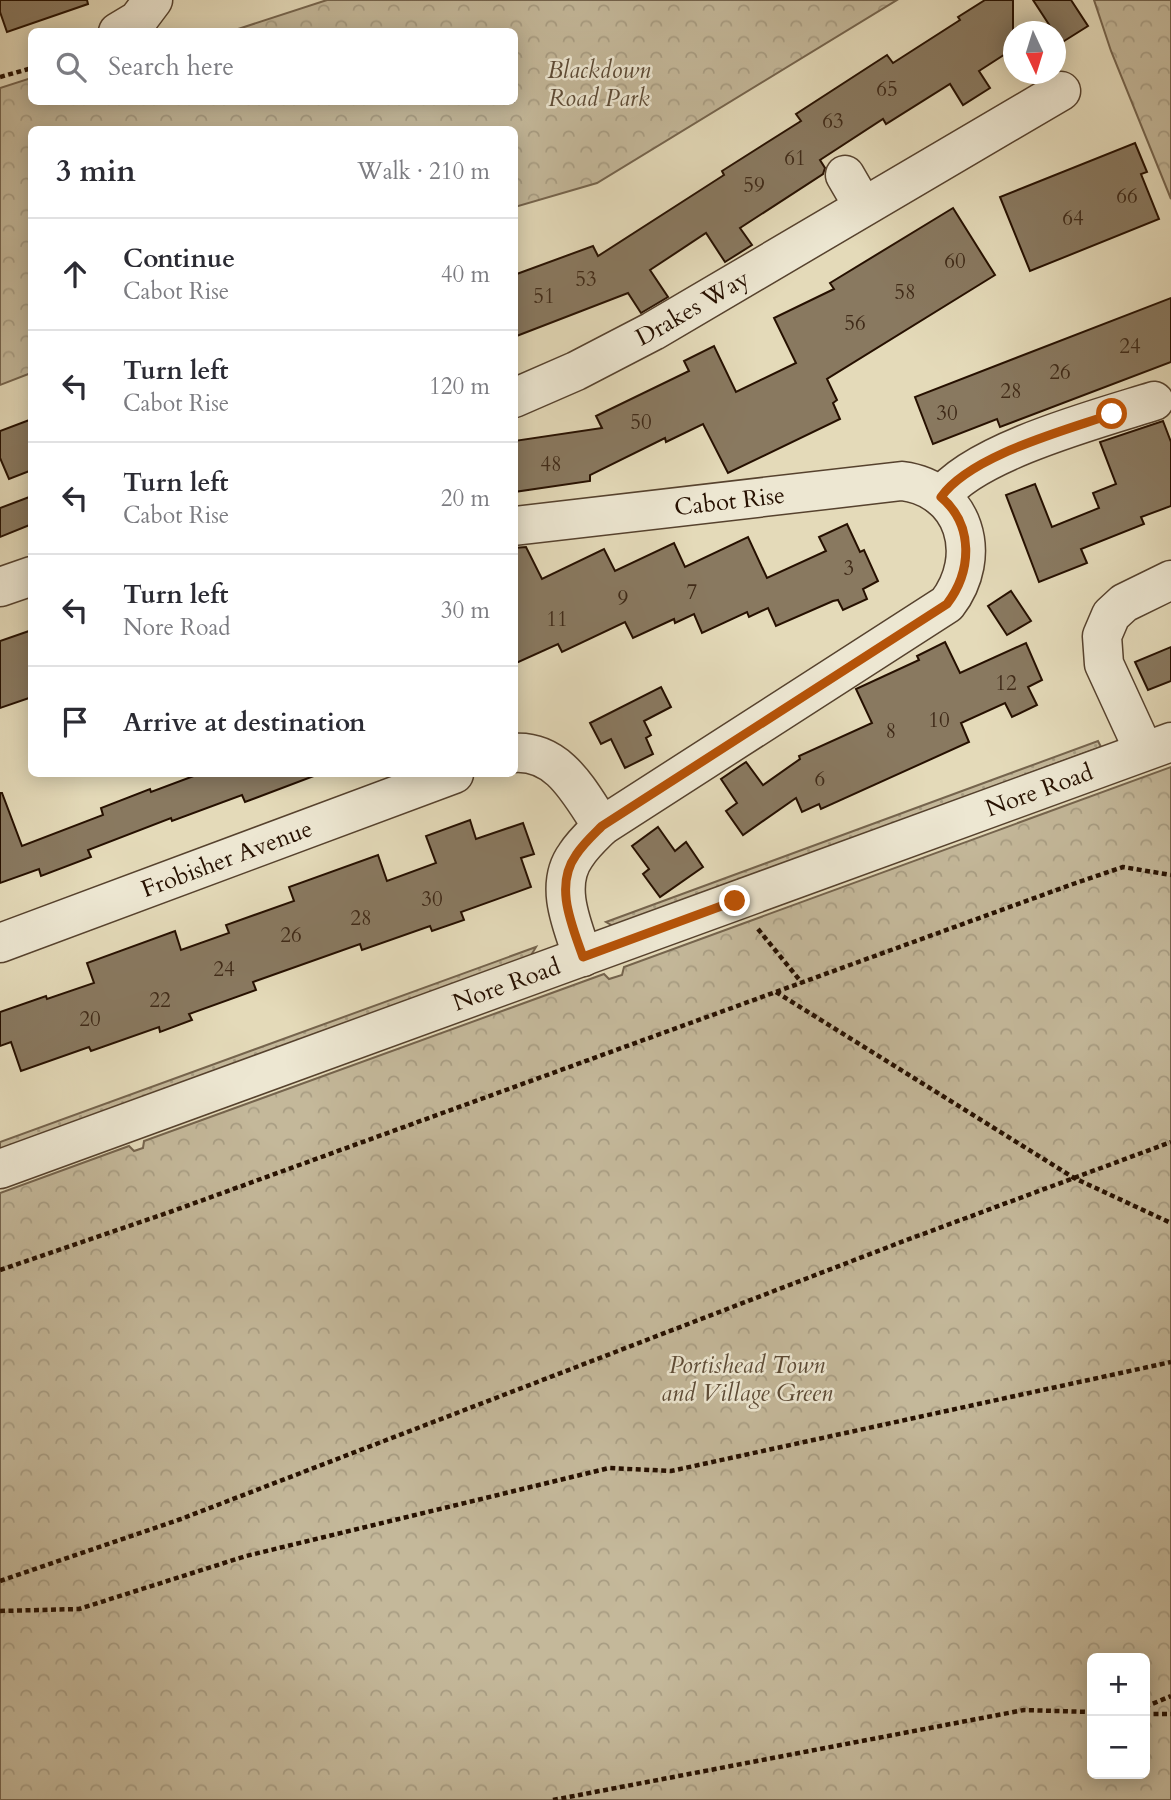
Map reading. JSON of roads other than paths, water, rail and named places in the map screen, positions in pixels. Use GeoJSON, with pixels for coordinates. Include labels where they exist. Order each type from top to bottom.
{"type":"FeatureCollection","features":[{"type":"Feature","properties":{"kind":"street"},"geometry":{"type":"LineString","coordinates":[[125,28],[138,20],[153,0]]}},
{"type":"Feature","properties":{"kind":"street","name":"Drakes Way"},"geometry":{"type":"LineString","coordinates":[[518,396],[641,337],[854,191],[959,150],[1061,91]]}},
{"type":"Feature","properties":{"kind":"street"},"geometry":{"type":"LineString","coordinates":[[583,957],[568,909],[565,880],[575,856],[602,826],[947,604],[961,581],[964,570],[965,542],[959,518],[941,497],[955,481],[1108,401],[1154,401]]}},
{"type":"Feature","properties":{"kind":"street","name":"Cabot Rise"},"geometry":{"type":"LineString","coordinates":[[518,526],[902,481],[925,486],[941,497]]}},
{"type":"Feature","properties":{"kind":"street"},"geometry":{"type":"LineString","coordinates":[[0,587],[28,577]]}},
{"type":"Feature","properties":{"kind":"street"},"geometry":{"type":"LineString","coordinates":[[1158,746],[1104,664],[1102,636],[1111,615],[1124,603],[1171,580]]}},
{"type":"Feature","properties":{"kind":"street","name":"Nore Road"},"geometry":{"type":"LineString","coordinates":[[0,1168],[1158,746]]}},
{"type":"Feature","properties":{"kind":"street"},"geometry":{"type":"LineString","coordinates":[[518,753],[533,754],[555,764],[602,826]]}},
{"type":"Feature","properties":{"kind":"street","name":"Frobisher Avenue"},"geometry":{"type":"LineString","coordinates":[[0,943],[446,777]]}},
{"type":"Feature","properties":{"kind":"park label","name":"Blackdown Road Park"},"geometry":{"type":"Point","coordinates":[599,84]}},
{"type":"Feature","properties":{"kind":"park label","name":"Portishead Town and Village Green"},"geometry":{"type":"Point","coordinates":[747,1379]}}]}
